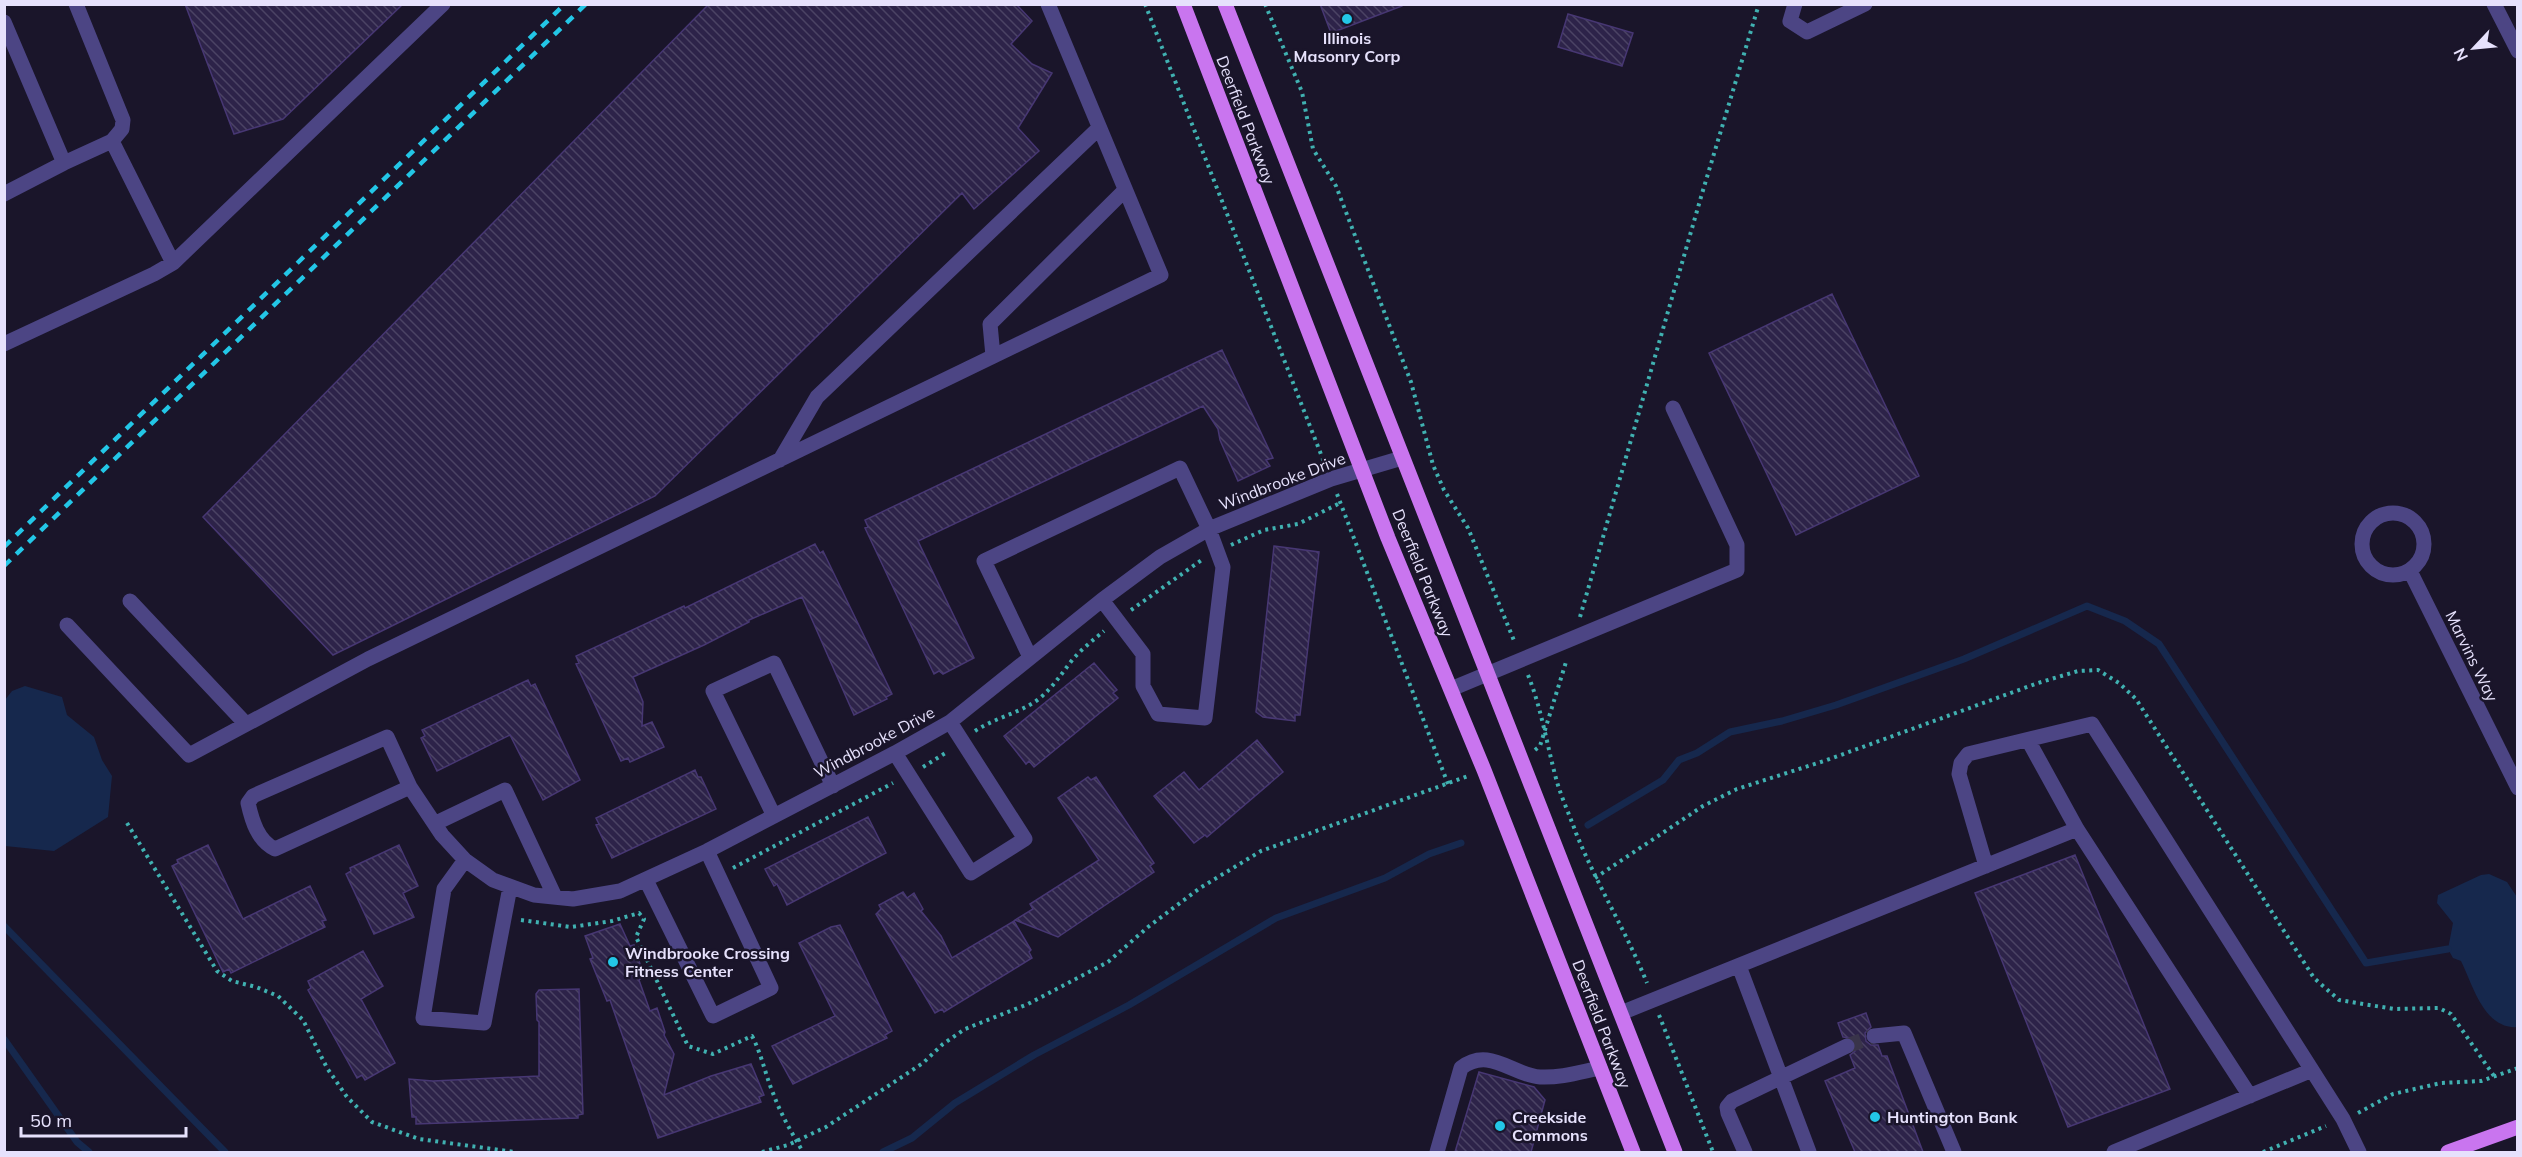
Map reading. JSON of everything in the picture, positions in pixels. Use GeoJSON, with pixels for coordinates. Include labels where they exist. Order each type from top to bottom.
{"type":"FeatureCollection","features":[{"type":"Feature","properties":{"kind":"main road","name":"Deerfield Parkway"},"geometry":{"type":"LineString","coordinates":[[1182,4],[1362,470],[1451,689],[1633,1152]]}},
{"type":"Feature","properties":{"kind":"main road","name":"Deerfield Parkway"},"geometry":{"type":"LineString","coordinates":[[1225,4],[1675,1152]]}},
{"type":"Feature","properties":{"kind":"main road"},"geometry":{"type":"LineString","coordinates":[[2448,1152],[2517,1126]]}},
{"type":"Feature","properties":{"kind":"street"},"geometry":{"type":"LineString","coordinates":[[4,194],[111,141],[122,129],[123,120],[76,4]]}},
{"type":"Feature","properties":{"kind":"street"},"geometry":{"type":"LineString","coordinates":[[4,344],[173,263],[443,4]]}},
{"type":"Feature","properties":{"kind":"street"},"geometry":{"type":"LineString","coordinates":[[67,625],[189,755],[368,659],[1161,275],[1048,4]]}},
{"type":"Feature","properties":{"kind":"street"},"geometry":{"type":"LineString","coordinates":[[1795,4],[1790,21],[1808,32],[1864,4]]}},
{"type":"Feature","properties":{"kind":"street"},"geometry":{"type":"LineString","coordinates":[[2494,4],[2517,51]]}},
{"type":"Feature","properties":{"kind":"street"},"geometry":{"type":"LineString","coordinates":[[4,22],[64,163]]}},
{"type":"Feature","properties":{"kind":"street"},"geometry":{"type":"LineString","coordinates":[[780,460],[817,398],[1099,128]]}},
{"type":"Feature","properties":{"kind":"street"},"geometry":{"type":"LineString","coordinates":[[111,141],[173,263]]}},
{"type":"Feature","properties":{"kind":"street"},"geometry":{"type":"LineString","coordinates":[[993,356],[990,324],[1125,190]]}},
{"type":"Feature","properties":{"kind":"street"},"geometry":{"type":"LineString","coordinates":[[1451,689],[1737,570],[1737,545],[1673,408]]}},
{"type":"Feature","properties":{"kind":"street","name":"Windbrooke Drive"},"geometry":{"type":"LineString","coordinates":[[410,787],[275,849],[266,845],[252,819],[248,803],[253,796],[387,737],[410,787],[442,835],[465,860],[493,880],[517,889],[573,899],[620,891],[707,851],[950,722],[1102,600],[1160,557],[1209,529],[1331,479],[1402,458]]}},
{"type":"Feature","properties":{"kind":"street"},"geometry":{"type":"LineString","coordinates":[[1030,657],[984,561],[1180,468],[1209,529],[1223,567],[1205,718],[1158,714],[1143,686],[1143,654],[1102,600]]}},
{"type":"Feature","properties":{"kind":"street"},"geometry":{"type":"LineString","coordinates":[[2384,514],[2404,515],[2420,527],[2425,546],[2423,556],[2410,571],[2389,576],[2370,566],[2362,546],[2363,535],[2375,518],[2384,514]]}},
{"type":"Feature","properties":{"kind":"street","name":"Marvins Way"},"geometry":{"type":"LineString","coordinates":[[2410,571],[2517,788]]}},
{"type":"Feature","properties":{"kind":"street"},"geometry":{"type":"LineString","coordinates":[[130,601],[246,723]]}},
{"type":"Feature","properties":{"kind":"street"},"geometry":{"type":"LineString","coordinates":[[774,816],[713,691],[774,663],[833,786]]}},
{"type":"Feature","properties":{"kind":"street"},"geometry":{"type":"LineString","coordinates":[[895,753],[971,873],[1025,839],[950,722]]}},
{"type":"Feature","properties":{"kind":"street"},"geometry":{"type":"LineString","coordinates":[[1986,866],[1959,774],[1961,763],[1968,754],[2092,724],[2343,1119],[2359,1152]]}},
{"type":"Feature","properties":{"kind":"street"},"geometry":{"type":"LineString","coordinates":[[2028,740],[2077,829],[2250,1096]]}},
{"type":"Feature","properties":{"kind":"street"},"geometry":{"type":"LineString","coordinates":[[436,823],[505,790],[555,897]]}},
{"type":"Feature","properties":{"kind":"street"},"geometry":{"type":"LineString","coordinates":[[1620,1013],[2077,829]]}},
{"type":"Feature","properties":{"kind":"street"},"geometry":{"type":"LineString","coordinates":[[646,880],[713,1016],[771,988],[707,851]]}},
{"type":"Feature","properties":{"kind":"street"},"geometry":{"type":"LineString","coordinates":[[465,860],[444,889],[423,1018],[484,1023],[517,889]]}},
{"type":"Feature","properties":{"kind":"street"},"geometry":{"type":"LineString","coordinates":[[1739,966],[1809,1152]]}},
{"type":"Feature","properties":{"kind":"street"},"geometry":{"type":"LineString","coordinates":[[1874,1036],[1904,1033],[1954,1152]]}},
{"type":"Feature","properties":{"kind":"street"},"geometry":{"type":"LineString","coordinates":[[1745,1152],[1727,1107],[1732,1101],[1847,1046]]}},
{"type":"Feature","properties":{"kind":"street"},"geometry":{"type":"LineString","coordinates":[[1437,1152],[1461,1068],[1470,1060],[1488,1060],[1537,1077],[1561,1077],[1600,1068]]}},
{"type":"Feature","properties":{"kind":"street"},"geometry":{"type":"LineString","coordinates":[[2114,1152],[2312,1070]]}},
{"type":"Feature","properties":{"kind":"path"},"geometry":{"type":"LineString","coordinates":[[1145,4],[1448,784]]}},
{"type":"Feature","properties":{"kind":"path"},"geometry":{"type":"LineString","coordinates":[[1265,4],[1302,92],[1313,149],[1336,186],[1411,382],[1433,465],[1444,490],[1473,539],[1522,661],[1545,729],[1557,783],[1577,836],[1595,878],[1631,943],[1713,1152]]}},
{"type":"Feature","properties":{"kind":"path"},"geometry":{"type":"LineString","coordinates":[[1533,752],[1540,746],[1573,640],[1759,4]]}},
{"type":"Feature","properties":{"kind":"path"},"geometry":{"type":"LineString","coordinates":[[719,876],[909,775],[986,723],[1018,712],[1039,699],[1060,680],[1083,649],[1202,560],[1264,530],[1298,524],[1340,503]]}},
{"type":"Feature","properties":{"kind":"path"},"geometry":{"type":"LineString","coordinates":[[762,1152],[797,1141],[826,1127],[923,1063],[943,1044],[965,1029],[1028,1004],[1107,962],[1148,927],[1241,861],[1287,840],[1468,776]]}},
{"type":"Feature","properties":{"kind":"path"},"geometry":{"type":"LineString","coordinates":[[127,823],[217,971],[231,981],[256,987],[278,996],[303,1020],[327,1068],[347,1097],[372,1122],[420,1139],[515,1152]]}},
{"type":"Feature","properties":{"kind":"path"},"geometry":{"type":"LineString","coordinates":[[517,889],[521,920],[571,927],[612,921],[639,913],[644,919],[636,937],[688,1046],[713,1054],[752,1036],[762,1055],[782,1117],[803,1152]]}},
{"type":"Feature","properties":{"kind":"path"},"geometry":{"type":"LineString","coordinates":[[2263,1152],[2343,1119],[2393,1094],[2441,1083],[2481,1081],[2517,1068]]}},
{"type":"Feature","properties":{"kind":"water"},"geometry":{"type":"Polygon","coordinates":[[[25,686],[62,697],[67,715],[94,737],[102,760],[112,776],[108,817],[54,851],[5,846],[5,700],[12,691],[25,686]]]}},
{"type":"Feature","properties":{"kind":"water"},"geometry":{"type":"Polygon","coordinates":[[[2489,874],[2507,882],[2517,897],[2518,1027],[2506,1026],[2496,1021],[2481,1004],[2461,961],[2453,958],[2448,949],[2453,923],[2437,903],[2438,895],[2481,875],[2489,874]]]}},
{"type":"Feature","properties":{"kind":"building"},"geometry":{"type":"Polygon","coordinates":[[[185,4],[403,4],[283,119],[234,134],[185,4]]]}},
{"type":"Feature","properties":{"kind":"building"},"geometry":{"type":"Polygon","coordinates":[[[709,4],[1016,4],[1032,21],[1011,44],[1032,64],[1052,73],[1018,128],[1039,151],[974,209],[962,193],[655,496],[333,655],[203,517],[709,4]]]}},
{"type":"Feature","properties":{"kind":"building","name":"Illinois Masonry Corp"},"geometry":{"type":"Polygon","coordinates":[[[1320,4],[1402,4],[1402,6],[1331,33],[1320,4]]]}},
{"type":"Feature","properties":{"kind":"building"},"geometry":{"type":"Polygon","coordinates":[[[1568,14],[1633,33],[1622,66],[1558,47],[1568,14]]]}},
{"type":"Feature","properties":{"kind":"building"},"geometry":{"type":"Polygon","coordinates":[[[1832,294],[1919,476],[1796,535],[1709,353],[1832,294]]]}},
{"type":"Feature","properties":{"kind":"building"},"geometry":{"type":"Polygon","coordinates":[[[1222,350],[1273,458],[1266,460],[1270,466],[1238,481],[1220,440],[1218,429],[1203,406],[918,541],[974,658],[943,674],[939,671],[934,674],[865,528],[868,527],[865,520],[1222,350]]]}},
{"type":"Feature","properties":{"kind":"building"},"geometry":{"type":"Polygon","coordinates":[[[815,544],[820,553],[823,551],[892,694],[886,697],[887,699],[854,715],[802,597],[749,620],[704,645],[633,677],[643,702],[642,726],[652,722],[664,747],[630,762],[628,758],[621,761],[576,664],[579,663],[576,656],[684,606],[685,608],[815,544]]]}},
{"type":"Feature","properties":{"kind":"building"},"geometry":{"type":"Polygon","coordinates":[[[1274,546],[1319,552],[1300,715],[1295,715],[1295,721],[1263,717],[1256,712],[1274,546]]]}},
{"type":"Feature","properties":{"kind":"building"},"geometry":{"type":"Polygon","coordinates":[[[1094,663],[1117,690],[1113,693],[1118,698],[1034,767],[1029,761],[1026,764],[1004,736],[1094,663]]]}},
{"type":"Feature","properties":{"kind":"building"},"geometry":{"type":"Polygon","coordinates":[[[528,680],[531,686],[535,684],[580,780],[543,800],[510,735],[437,771],[421,738],[425,736],[422,730],[528,680]]]}},
{"type":"Feature","properties":{"kind":"building"},"geometry":{"type":"Polygon","coordinates":[[[1257,740],[1283,772],[1207,837],[1205,835],[1194,843],[1154,796],[1184,772],[1199,790],[1257,740]]]}},
{"type":"Feature","properties":{"kind":"building"},"geometry":{"type":"Polygon","coordinates":[[[695,770],[698,777],[701,777],[716,809],[612,858],[596,825],[599,824],[596,818],[695,770]]]}},
{"type":"Feature","properties":{"kind":"building"},"geometry":{"type":"Polygon","coordinates":[[[1088,777],[1091,780],[1096,777],[1154,863],[1150,866],[1154,872],[1058,937],[1015,920],[1033,909],[1030,904],[1099,860],[1058,798],[1088,777]]]}},
{"type":"Feature","properties":{"kind":"building"},"geometry":{"type":"Polygon","coordinates":[[[868,817],[886,853],[787,905],[777,884],[774,886],[765,869],[868,817]]]}},
{"type":"Feature","properties":{"kind":"building"},"geometry":{"type":"Polygon","coordinates":[[[208,845],[243,919],[310,886],[326,920],[322,921],[325,927],[231,973],[229,969],[223,972],[172,866],[178,863],[177,860],[208,845]]]}},
{"type":"Feature","properties":{"kind":"building"},"geometry":{"type":"Polygon","coordinates":[[[399,845],[418,886],[403,893],[414,917],[374,934],[346,874],[351,871],[350,868],[399,845]]]}},
{"type":"Feature","properties":{"kind":"building"},"geometry":{"type":"Polygon","coordinates":[[[2075,855],[2170,1089],[2068,1127],[1975,893],[2075,855]]]}},
{"type":"Feature","properties":{"kind":"building"},"geometry":{"type":"Polygon","coordinates":[[[903,892],[907,898],[914,893],[923,909],[921,911],[941,936],[952,958],[1014,921],[1031,950],[1029,952],[1032,958],[944,1012],[942,1009],[935,1013],[876,914],[881,909],[879,905],[903,892]]]}},
{"type":"Feature","properties":{"kind":"building"},"geometry":{"type":"Polygon","coordinates":[[[620,924],[630,946],[634,945],[640,964],[637,967],[641,978],[639,980],[650,1011],[657,1008],[664,1035],[674,1054],[664,1095],[711,1076],[751,1064],[764,1095],[759,1097],[761,1102],[658,1138],[610,1000],[607,1001],[590,959],[593,958],[585,936],[620,924]]]}},
{"type":"Feature","properties":{"kind":"building"},"geometry":{"type":"Polygon","coordinates":[[[840,925],[892,1031],[885,1035],[887,1038],[793,1084],[772,1046],[835,1016],[799,943],[840,925]]]}},
{"type":"Feature","properties":{"kind":"building"},"geometry":{"type":"Polygon","coordinates":[[[363,951],[383,986],[361,999],[395,1063],[365,1080],[362,1075],[357,1078],[308,990],[311,988],[308,981],[363,951]]]}},
{"type":"Feature","properties":{"kind":"building"},"geometry":{"type":"Polygon","coordinates":[[[579,989],[583,1114],[578,1115],[578,1118],[416,1124],[416,1117],[412,1117],[409,1079],[433,1081],[539,1076],[539,1022],[536,994],[539,990],[579,989]]]}},
{"type":"Feature","properties":{"kind":"building","name":"Huntington Bank"},"geometry":{"type":"Polygon","coordinates":[[[1866,1013],[1871,1027],[1865,1033],[1866,1041],[1871,1045],[1878,1045],[1882,1056],[1887,1056],[1923,1152],[1855,1152],[1825,1081],[1855,1068],[1850,1055],[1855,1051],[1856,1042],[1852,1038],[1843,1037],[1838,1023],[1866,1013]]]}},
{"type":"Feature","properties":{"kind":"building","name":"Creekside Commons"},"geometry":{"type":"Polygon","coordinates":[[[1479,1072],[1534,1087],[1545,1100],[1531,1152],[1455,1152],[1479,1072]]]}},
{"type":"Feature","properties":{"kind":"waterway"},"geometry":{"type":"LineString","coordinates":[[1588,825],[1663,780],[1679,760],[1697,753],[1730,732],[1782,721],[1836,705],[1964,659],[2087,606],[2125,621],[2159,644],[2366,963],[2448,949]]}},
{"type":"Feature","properties":{"kind":"waterway"},"geometry":{"type":"LineString","coordinates":[[883,1152],[912,1138],[955,1103],[1034,1055],[1129,1005],[1276,918],[1385,878],[1429,854],[1461,843]]}},
{"type":"Feature","properties":{"kind":"waterway"},"geometry":{"type":"LineString","coordinates":[[4,926],[225,1152]]}},
{"type":"Feature","properties":{"kind":"waterway"},"geometry":{"type":"LineString","coordinates":[[4,1039],[77,1142],[89,1152]]}},
{"type":"Feature","properties":{"kind":"tunnel"},"geometry":{"type":"LineString","coordinates":[[1847,1046],[1874,1036]]}},
{"type":"Feature","properties":{"kind":"railway"},"geometry":{"type":"LineString","coordinates":[[4,547],[565,4]]}},
{"type":"Feature","properties":{"kind":"railway"},"geometry":{"type":"LineString","coordinates":[[4,566],[586,4]]}},
{"type":"Feature","properties":{"kind":"place","name":"Illinois Masonry Corp"},"geometry":{"type":"Point","coordinates":[1347,19]}},
{"type":"Feature","properties":{"kind":"place","name":"Windbrooke Crossing Fitness Center"},"geometry":{"type":"Point","coordinates":[613,962]}},
{"type":"Feature","properties":{"kind":"place","name":"Huntington Bank"},"geometry":{"type":"Point","coordinates":[1875,1117]}},
{"type":"Feature","properties":{"kind":"place","name":"Creekside Commons"},"geometry":{"type":"Point","coordinates":[1500,1126]}}]}
